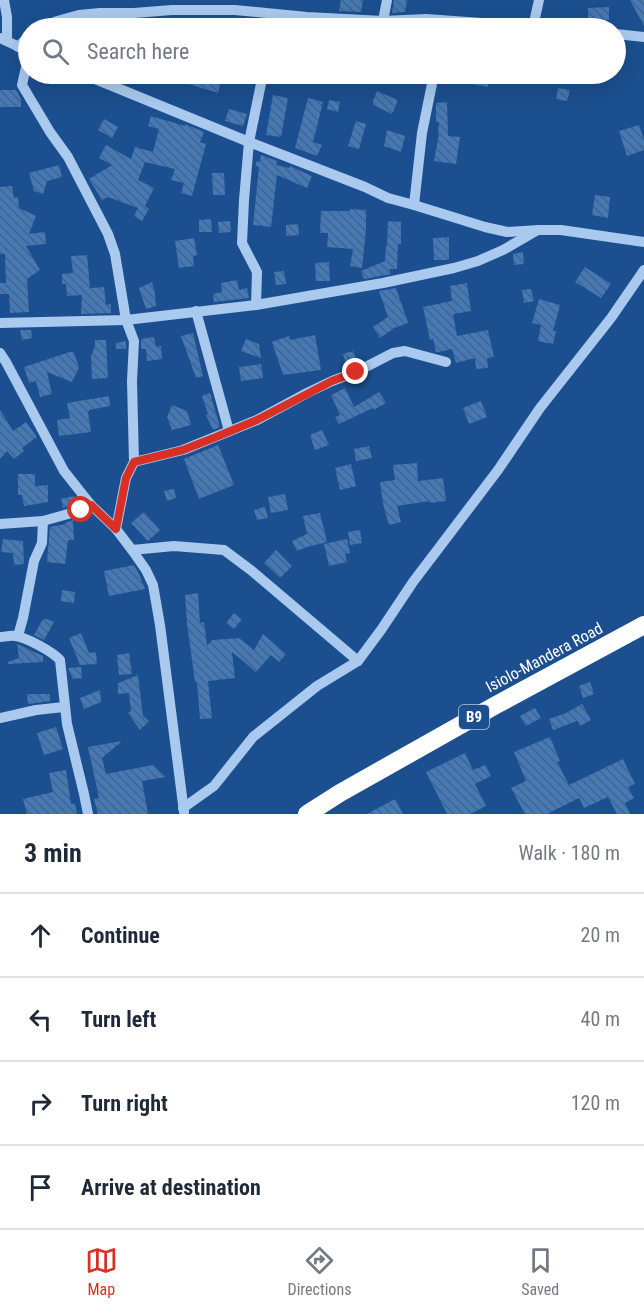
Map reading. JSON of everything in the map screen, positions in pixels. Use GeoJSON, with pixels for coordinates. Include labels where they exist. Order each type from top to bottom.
{"type":"FeatureCollection","features":[{"type":"Feature","properties":{"kind":"highway","name":"Isiolo-Mandera Road"},"geometry":{"type":"LineString","coordinates":[[307,814],[486,711],[644,625]]}},
{"type":"Feature","properties":{"kind":"street"},"geometry":{"type":"LineString","coordinates":[[4,0],[7,17],[3,40],[18,47]]}},
{"type":"Feature","properties":{"kind":"street"},"geometry":{"type":"LineString","coordinates":[[134,0],[134,13]]}},
{"type":"Feature","properties":{"kind":"street"},"geometry":{"type":"LineString","coordinates":[[384,18],[387,0]]}},
{"type":"Feature","properties":{"kind":"street"},"geometry":{"type":"LineString","coordinates":[[535,18],[539,0]]}},
{"type":"Feature","properties":{"kind":"street"},"geometry":{"type":"LineString","coordinates":[[68,18],[100,13],[172,10],[235,10],[335,18]]}},
{"type":"Feature","properties":{"kind":"street"},"geometry":{"type":"LineString","coordinates":[[271,18],[272,14]]}},
{"type":"Feature","properties":{"kind":"street"},"geometry":{"type":"LineString","coordinates":[[626,35],[644,37]]}},
{"type":"Feature","properties":{"kind":"street"},"geometry":{"type":"LineString","coordinates":[[22,84],[50,132],[68,157],[108,234],[115,254],[126,320],[134,341],[132,381],[134,462],[126,478],[116,529]]}},
{"type":"Feature","properties":{"kind":"street"},"geometry":{"type":"LineString","coordinates":[[107,84],[388,198],[475,224],[507,232],[561,230],[644,242]]}},
{"type":"Feature","properties":{"kind":"street"},"geometry":{"type":"LineString","coordinates":[[256,305],[257,272],[242,243],[249,142],[261,84]]}},
{"type":"Feature","properties":{"kind":"street"},"geometry":{"type":"LineString","coordinates":[[414,204],[422,132],[432,84]]}},
{"type":"Feature","properties":{"kind":"street"},"geometry":{"type":"LineString","coordinates":[[0,323],[126,320],[256,305],[391,282],[478,261],[539,230]]}},
{"type":"Feature","properties":{"kind":"street"},"geometry":{"type":"LineString","coordinates":[[184,811],[214,786],[253,737],[316,686],[358,661],[412,582],[498,470],[540,408],[611,318],[644,270]]}},
{"type":"Feature","properties":{"kind":"street"},"geometry":{"type":"LineString","coordinates":[[196,311],[229,431]]}},
{"type":"Feature","properties":{"kind":"street"},"geometry":{"type":"LineString","coordinates":[[134,462],[183,450],[257,420],[307,393],[393,353],[405,351],[446,362]]}},
{"type":"Feature","properties":{"kind":"street"},"geometry":{"type":"LineString","coordinates":[[0,352],[64,471],[91,505],[116,529],[146,570],[153,585],[184,811]]}},
{"type":"Feature","properties":{"kind":"street"},"geometry":{"type":"LineString","coordinates":[[0,524],[43,521],[91,505]]}},
{"type":"Feature","properties":{"kind":"street"},"geometry":{"type":"LineString","coordinates":[[18,636],[34,561],[42,543],[43,521]]}},
{"type":"Feature","properties":{"kind":"street"},"geometry":{"type":"LineString","coordinates":[[132,550],[174,546],[224,550],[358,661]]}},
{"type":"Feature","properties":{"kind":"street"},"geometry":{"type":"LineString","coordinates":[[0,637],[18,636],[60,660],[64,707],[87,814]]}},
{"type":"Feature","properties":{"kind":"street"},"geometry":{"type":"LineString","coordinates":[[0,718],[64,707]]}},
{"type":"Feature","properties":{"kind":"building"},"geometry":{"type":"Polygon","coordinates":[[[341,0],[363,0],[361,12],[339,11],[341,0]]]}},
{"type":"Feature","properties":{"kind":"building"},"geometry":{"type":"Polygon","coordinates":[[[394,0],[407,0],[405,12],[392,13],[394,0]]]}},
{"type":"Feature","properties":{"kind":"building"},"geometry":{"type":"Polygon","coordinates":[[[630,0],[644,0],[644,26],[630,0]]]}},
{"type":"Feature","properties":{"kind":"building"},"geometry":{"type":"Polygon","coordinates":[[[609,7],[609,18],[588,18],[588,8],[609,7]]]}},
{"type":"Feature","properties":{"kind":"building"},"geometry":{"type":"Polygon","coordinates":[[[188,84],[220,84],[218,93],[188,84]]]}},
{"type":"Feature","properties":{"kind":"building"},"geometry":{"type":"Polygon","coordinates":[[[472,84],[488,84],[488,87],[472,84]]]}},
{"type":"Feature","properties":{"kind":"building"},"geometry":{"type":"Polygon","coordinates":[[[558,88],[570,90],[567,101],[556,99],[558,88]]]}},
{"type":"Feature","properties":{"kind":"building"},"geometry":{"type":"Polygon","coordinates":[[[0,90],[16,90],[21,99],[21,107],[0,107],[0,90]]]}},
{"type":"Feature","properties":{"kind":"building"},"geometry":{"type":"Polygon","coordinates":[[[377,91],[398,100],[392,114],[373,105],[377,91]]]}},
{"type":"Feature","properties":{"kind":"building"},"geometry":{"type":"Polygon","coordinates":[[[273,95],[288,98],[281,137],[266,135],[273,95]]]}},
{"type":"Feature","properties":{"kind":"building"},"geometry":{"type":"Polygon","coordinates":[[[308,98],[323,102],[313,142],[322,145],[317,156],[295,148],[308,98]]]}},
{"type":"Feature","properties":{"kind":"building"},"geometry":{"type":"Polygon","coordinates":[[[329,100],[340,102],[338,112],[327,109],[329,100]]]}},
{"type":"Feature","properties":{"kind":"building"},"geometry":{"type":"Polygon","coordinates":[[[447,102],[448,136],[460,137],[456,164],[434,161],[439,134],[439,122],[436,122],[436,103],[447,102]]]}},
{"type":"Feature","properties":{"kind":"building"},"geometry":{"type":"Polygon","coordinates":[[[229,109],[247,114],[243,126],[225,121],[229,109]]]}},
{"type":"Feature","properties":{"kind":"building"},"geometry":{"type":"Polygon","coordinates":[[[151,116],[185,126],[185,124],[204,132],[200,142],[206,144],[192,196],[181,193],[184,183],[171,180],[175,169],[145,162],[138,180],[154,188],[145,206],[149,209],[142,221],[134,216],[138,208],[108,197],[102,200],[89,179],[112,165],[99,158],[106,145],[131,159],[135,147],[153,152],[159,129],[148,126],[151,116]]]}},
{"type":"Feature","properties":{"kind":"building"},"geometry":{"type":"Polygon","coordinates":[[[104,119],[118,127],[112,138],[98,130],[104,119]]]}},
{"type":"Feature","properties":{"kind":"building"},"geometry":{"type":"Polygon","coordinates":[[[356,121],[366,124],[359,149],[348,146],[356,121]]]}},
{"type":"Feature","properties":{"kind":"building"},"geometry":{"type":"Polygon","coordinates":[[[639,125],[644,140],[644,150],[627,156],[619,131],[639,125]]]}},
{"type":"Feature","properties":{"kind":"building"},"geometry":{"type":"Polygon","coordinates":[[[387,130],[405,136],[401,152],[384,146],[387,130]]]}},
{"type":"Feature","properties":{"kind":"building"},"geometry":{"type":"Polygon","coordinates":[[[261,155],[277,161],[276,165],[289,168],[290,166],[312,176],[307,188],[277,175],[271,227],[253,225],[259,167],[255,166],[257,161],[260,162],[261,155]]]}},
{"type":"Feature","properties":{"kind":"building"},"geometry":{"type":"Polygon","coordinates":[[[59,165],[62,177],[47,181],[43,194],[34,191],[29,173],[59,165]]]}},
{"type":"Feature","properties":{"kind":"building"},"geometry":{"type":"Polygon","coordinates":[[[212,173],[224,173],[225,195],[213,195],[212,173]]]}},
{"type":"Feature","properties":{"kind":"building"},"geometry":{"type":"Polygon","coordinates":[[[12,186],[14,198],[18,197],[19,208],[36,216],[29,234],[45,232],[46,244],[26,246],[40,270],[27,279],[29,312],[10,313],[9,294],[0,294],[0,283],[6,283],[5,254],[0,254],[0,187],[12,186]]]}},
{"type":"Feature","properties":{"kind":"building"},"geometry":{"type":"Polygon","coordinates":[[[595,195],[610,197],[608,218],[592,215],[595,195]]]}},
{"type":"Feature","properties":{"kind":"building"},"geometry":{"type":"Polygon","coordinates":[[[350,209],[366,210],[362,268],[350,266],[353,249],[327,247],[328,233],[320,233],[321,211],[350,211],[350,209]]]}},
{"type":"Feature","properties":{"kind":"building"},"geometry":{"type":"Polygon","coordinates":[[[211,219],[212,232],[199,232],[199,220],[211,219]]]}},
{"type":"Feature","properties":{"kind":"building"},"geometry":{"type":"Polygon","coordinates":[[[230,221],[231,232],[219,233],[218,222],[230,221]]]}},
{"type":"Feature","properties":{"kind":"building"},"geometry":{"type":"Polygon","coordinates":[[[388,221],[401,222],[401,244],[398,244],[397,269],[389,269],[391,274],[364,279],[361,271],[385,261],[388,221]]]}},
{"type":"Feature","properties":{"kind":"building"},"geometry":{"type":"Polygon","coordinates":[[[298,224],[299,235],[286,236],[286,225],[298,224]]]}},
{"type":"Feature","properties":{"kind":"building"},"geometry":{"type":"Polygon","coordinates":[[[449,237],[449,260],[434,260],[433,238],[449,237]]]}},
{"type":"Feature","properties":{"kind":"building"},"geometry":{"type":"Polygon","coordinates":[[[194,238],[197,255],[193,256],[194,266],[179,268],[175,241],[194,238]]]}},
{"type":"Feature","properties":{"kind":"building"},"geometry":{"type":"Polygon","coordinates":[[[523,252],[524,264],[514,265],[513,254],[523,252]]]}},
{"type":"Feature","properties":{"kind":"building"},"geometry":{"type":"Polygon","coordinates":[[[87,255],[90,288],[104,287],[106,305],[111,304],[111,313],[81,314],[82,295],[67,296],[66,284],[62,284],[62,274],[73,273],[71,256],[87,255]]]}},
{"type":"Feature","properties":{"kind":"building"},"geometry":{"type":"Polygon","coordinates":[[[329,262],[330,281],[316,281],[315,263],[329,262]]]}},
{"type":"Feature","properties":{"kind":"building"},"geometry":{"type":"Polygon","coordinates":[[[585,267],[611,284],[601,298],[575,282],[585,267]]]}},
{"type":"Feature","properties":{"kind":"building"},"geometry":{"type":"Polygon","coordinates":[[[284,271],[286,284],[276,285],[274,272],[284,271]]]}},
{"type":"Feature","properties":{"kind":"building"},"geometry":{"type":"Polygon","coordinates":[[[237,280],[239,290],[247,288],[249,298],[214,302],[213,294],[222,292],[221,283],[237,280]]]}},
{"type":"Feature","properties":{"kind":"building"},"geometry":{"type":"Polygon","coordinates":[[[152,282],[156,306],[146,309],[139,288],[152,282]]]}},
{"type":"Feature","properties":{"kind":"building"},"geometry":{"type":"Polygon","coordinates":[[[467,283],[471,311],[453,314],[457,336],[488,330],[494,357],[487,358],[488,368],[476,369],[475,358],[456,363],[452,349],[436,352],[433,339],[430,340],[423,307],[452,301],[450,286],[467,283]]]}},
{"type":"Feature","properties":{"kind":"building"},"geometry":{"type":"Polygon","coordinates":[[[396,288],[408,323],[394,328],[380,338],[373,327],[388,317],[379,291],[396,288]]]}},
{"type":"Feature","properties":{"kind":"building"},"geometry":{"type":"Polygon","coordinates":[[[531,289],[534,301],[524,303],[522,290],[531,289]]]}},
{"type":"Feature","properties":{"kind":"building"},"geometry":{"type":"Polygon","coordinates":[[[539,299],[560,305],[553,331],[556,331],[553,344],[538,341],[541,325],[532,323],[539,299]]]}},
{"type":"Feature","properties":{"kind":"building"},"geometry":{"type":"Polygon","coordinates":[[[20,330],[31,330],[32,338],[22,340],[20,330]]]}},
{"type":"Feature","properties":{"kind":"building"},"geometry":{"type":"Polygon","coordinates":[[[193,333],[203,376],[196,378],[181,336],[193,333]]]}},
{"type":"Feature","properties":{"kind":"building"},"geometry":{"type":"Polygon","coordinates":[[[315,335],[321,370],[283,375],[272,342],[289,336],[290,340],[315,335]]]}},
{"type":"Feature","properties":{"kind":"building"},"geometry":{"type":"Polygon","coordinates":[[[154,337],[156,347],[161,346],[162,359],[147,361],[146,349],[141,349],[141,339],[154,337]]]}},
{"type":"Feature","properties":{"kind":"building"},"geometry":{"type":"Polygon","coordinates":[[[246,339],[259,344],[261,358],[241,351],[246,339]]]}},
{"type":"Feature","properties":{"kind":"building"},"geometry":{"type":"Polygon","coordinates":[[[95,340],[106,340],[108,378],[92,379],[91,356],[95,340]]]}},
{"type":"Feature","properties":{"kind":"building"},"geometry":{"type":"Polygon","coordinates":[[[126,341],[126,349],[116,349],[116,343],[126,341]]]}},
{"type":"Feature","properties":{"kind":"building"},"geometry":{"type":"Polygon","coordinates":[[[73,351],[79,367],[72,382],[47,372],[52,394],[40,397],[36,381],[29,383],[24,367],[73,351]]]}},
{"type":"Feature","properties":{"kind":"building"},"geometry":{"type":"Polygon","coordinates":[[[353,351],[358,363],[347,366],[343,354],[353,351]]]}},
{"type":"Feature","properties":{"kind":"building"},"geometry":{"type":"Polygon","coordinates":[[[261,364],[263,378],[241,381],[239,367],[261,364]]]}},
{"type":"Feature","properties":{"kind":"building"},"geometry":{"type":"Polygon","coordinates":[[[345,388],[354,407],[379,392],[386,403],[339,424],[335,417],[340,415],[331,395],[345,388]]]}},
{"type":"Feature","properties":{"kind":"building"},"geometry":{"type":"Polygon","coordinates":[[[210,393],[220,427],[213,430],[206,415],[208,414],[202,396],[210,393]]]}},
{"type":"Feature","properties":{"kind":"building"},"geometry":{"type":"Polygon","coordinates":[[[109,396],[110,406],[88,412],[91,432],[59,436],[57,420],[70,418],[67,403],[109,396]]]}},
{"type":"Feature","properties":{"kind":"building"},"geometry":{"type":"Polygon","coordinates":[[[481,401],[487,417],[469,424],[463,408],[481,401]]]}},
{"type":"Feature","properties":{"kind":"building"},"geometry":{"type":"Polygon","coordinates":[[[172,405],[187,411],[191,425],[172,430],[167,417],[172,405]]]}},
{"type":"Feature","properties":{"kind":"building"},"geometry":{"type":"Polygon","coordinates":[[[0,410],[13,431],[26,422],[37,437],[22,448],[24,451],[14,459],[7,451],[0,459],[0,410]]]}},
{"type":"Feature","properties":{"kind":"building"},"geometry":{"type":"Polygon","coordinates":[[[322,430],[329,445],[315,450],[310,435],[322,430]]]}},
{"type":"Feature","properties":{"kind":"building"},"geometry":{"type":"Polygon","coordinates":[[[218,445],[234,485],[199,499],[184,459],[218,445]]]}},
{"type":"Feature","properties":{"kind":"building"},"geometry":{"type":"Polygon","coordinates":[[[369,446],[372,458],[356,461],[354,449],[369,446]]]}},
{"type":"Feature","properties":{"kind":"building"},"geometry":{"type":"Polygon","coordinates":[[[417,463],[418,481],[443,478],[446,501],[397,506],[401,522],[389,525],[380,482],[395,480],[393,465],[417,463]]]}},
{"type":"Feature","properties":{"kind":"building"},"geometry":{"type":"Polygon","coordinates":[[[351,464],[356,486],[340,490],[335,468],[351,464]]]}},
{"type":"Feature","properties":{"kind":"building"},"geometry":{"type":"Polygon","coordinates":[[[18,474],[35,474],[35,486],[48,485],[48,502],[24,506],[22,495],[18,495],[18,474]]]}},
{"type":"Feature","properties":{"kind":"building"},"geometry":{"type":"Polygon","coordinates":[[[174,489],[176,498],[167,501],[164,491],[174,489]]]}},
{"type":"Feature","properties":{"kind":"building"},"geometry":{"type":"Polygon","coordinates":[[[285,494],[288,510],[271,513],[268,497],[285,494]]]}},
{"type":"Feature","properties":{"kind":"building"},"geometry":{"type":"Polygon","coordinates":[[[74,496],[78,502],[63,508],[61,499],[74,496]]]}},
{"type":"Feature","properties":{"kind":"building"},"geometry":{"type":"Polygon","coordinates":[[[265,507],[268,518],[257,520],[254,510],[265,507]]]}},
{"type":"Feature","properties":{"kind":"building"},"geometry":{"type":"Polygon","coordinates":[[[144,512],[160,530],[148,541],[131,523],[144,512]]]}},
{"type":"Feature","properties":{"kind":"building"},"geometry":{"type":"Polygon","coordinates":[[[320,513],[327,542],[297,551],[292,541],[307,534],[303,516],[320,513]]]}},
{"type":"Feature","properties":{"kind":"building"},"geometry":{"type":"Polygon","coordinates":[[[73,520],[74,540],[68,540],[65,564],[47,562],[50,527],[73,520]]]}},
{"type":"Feature","properties":{"kind":"building"},"geometry":{"type":"Polygon","coordinates":[[[360,530],[362,543],[350,545],[348,532],[360,530]]]}},
{"type":"Feature","properties":{"kind":"building"},"geometry":{"type":"Polygon","coordinates":[[[3,539],[23,541],[24,564],[14,565],[13,553],[1,552],[3,539]]]}},
{"type":"Feature","properties":{"kind":"building"},"geometry":{"type":"Polygon","coordinates":[[[347,539],[350,553],[345,554],[347,562],[329,566],[324,544],[347,539]]]}},
{"type":"Feature","properties":{"kind":"building"},"geometry":{"type":"Polygon","coordinates":[[[276,550],[292,566],[280,578],[264,563],[276,550]]]}},
{"type":"Feature","properties":{"kind":"building"},"geometry":{"type":"Polygon","coordinates":[[[134,565],[145,589],[109,596],[104,571],[134,565]]]}},
{"type":"Feature","properties":{"kind":"building"},"geometry":{"type":"Polygon","coordinates":[[[62,590],[75,592],[74,603],[61,601],[62,590]]]}},
{"type":"Feature","properties":{"kind":"building"},"geometry":{"type":"Polygon","coordinates":[[[198,593],[200,623],[204,622],[207,646],[212,640],[239,638],[254,650],[263,634],[286,654],[279,662],[271,655],[256,672],[232,652],[235,678],[208,681],[212,718],[200,719],[185,595],[198,593]]]}},
{"type":"Feature","properties":{"kind":"building"},"geometry":{"type":"Polygon","coordinates":[[[234,613],[242,619],[234,629],[226,623],[234,613]]]}},
{"type":"Feature","properties":{"kind":"building"},"geometry":{"type":"Polygon","coordinates":[[[43,619],[54,622],[44,640],[34,635],[43,619]]]}},
{"type":"Feature","properties":{"kind":"building"},"geometry":{"type":"Polygon","coordinates":[[[81,633],[89,653],[96,652],[97,664],[80,665],[69,638],[81,633]]]}},
{"type":"Feature","properties":{"kind":"building"},"geometry":{"type":"Polygon","coordinates":[[[17,644],[43,656],[43,662],[8,664],[19,658],[17,644]]]}},
{"type":"Feature","properties":{"kind":"building"},"geometry":{"type":"Polygon","coordinates":[[[129,653],[132,674],[119,675],[117,655],[129,653]]]}},
{"type":"Feature","properties":{"kind":"building"},"geometry":{"type":"Polygon","coordinates":[[[81,667],[82,678],[73,679],[68,668],[81,667]]]}},
{"type":"Feature","properties":{"kind":"building"},"geometry":{"type":"Polygon","coordinates":[[[138,675],[143,716],[149,721],[140,730],[128,713],[131,711],[129,693],[118,694],[118,683],[138,675]]]}},
{"type":"Feature","properties":{"kind":"building"},"geometry":{"type":"Polygon","coordinates":[[[590,682],[594,694],[583,698],[579,686],[590,682]]]}},
{"type":"Feature","properties":{"kind":"building"},"geometry":{"type":"Polygon","coordinates":[[[100,690],[101,702],[84,709],[80,698],[100,690]]]}},
{"type":"Feature","properties":{"kind":"building"},"geometry":{"type":"Polygon","coordinates":[[[27,694],[50,694],[50,701],[28,704],[27,694]]]}},
{"type":"Feature","properties":{"kind":"building"},"geometry":{"type":"Polygon","coordinates":[[[582,704],[591,720],[580,726],[577,721],[553,730],[549,719],[582,704]]]}},
{"type":"Feature","properties":{"kind":"building"},"geometry":{"type":"Polygon","coordinates":[[[535,708],[541,718],[526,726],[520,716],[535,708]]]}},
{"type":"Feature","properties":{"kind":"building"},"geometry":{"type":"Polygon","coordinates":[[[56,727],[63,749],[44,755],[37,733],[56,727]]]}},
{"type":"Feature","properties":{"kind":"building"},"geometry":{"type":"Polygon","coordinates":[[[550,737],[560,761],[557,762],[569,785],[623,759],[635,784],[628,787],[634,798],[625,803],[630,814],[617,814],[608,797],[584,808],[579,798],[547,814],[525,814],[511,788],[526,781],[514,752],[550,737]]]}},
{"type":"Feature","properties":{"kind":"building"},"geometry":{"type":"Polygon","coordinates":[[[122,741],[102,758],[106,774],[153,765],[166,777],[142,781],[148,814],[98,814],[94,799],[99,798],[88,747],[122,741]]]}},
{"type":"Feature","properties":{"kind":"building"},"geometry":{"type":"Polygon","coordinates":[[[465,753],[473,770],[485,765],[491,776],[475,784],[486,806],[470,814],[447,814],[426,772],[465,753]]]}},
{"type":"Feature","properties":{"kind":"building"},"geometry":{"type":"Polygon","coordinates":[[[66,770],[71,804],[75,804],[77,814],[27,814],[23,799],[53,792],[49,773],[66,770]]]}},
{"type":"Feature","properties":{"kind":"building"},"geometry":{"type":"Polygon","coordinates":[[[395,799],[403,814],[367,814],[395,799]]]}},
{"type":"Feature","properties":{"kind":"route"},"geometry":{"type":"LineString","coordinates":[[81,510],[91,505],[116,529],[126,478],[134,462],[183,450],[216,437],[257,420],[332,381],[356,372]]}}]}
